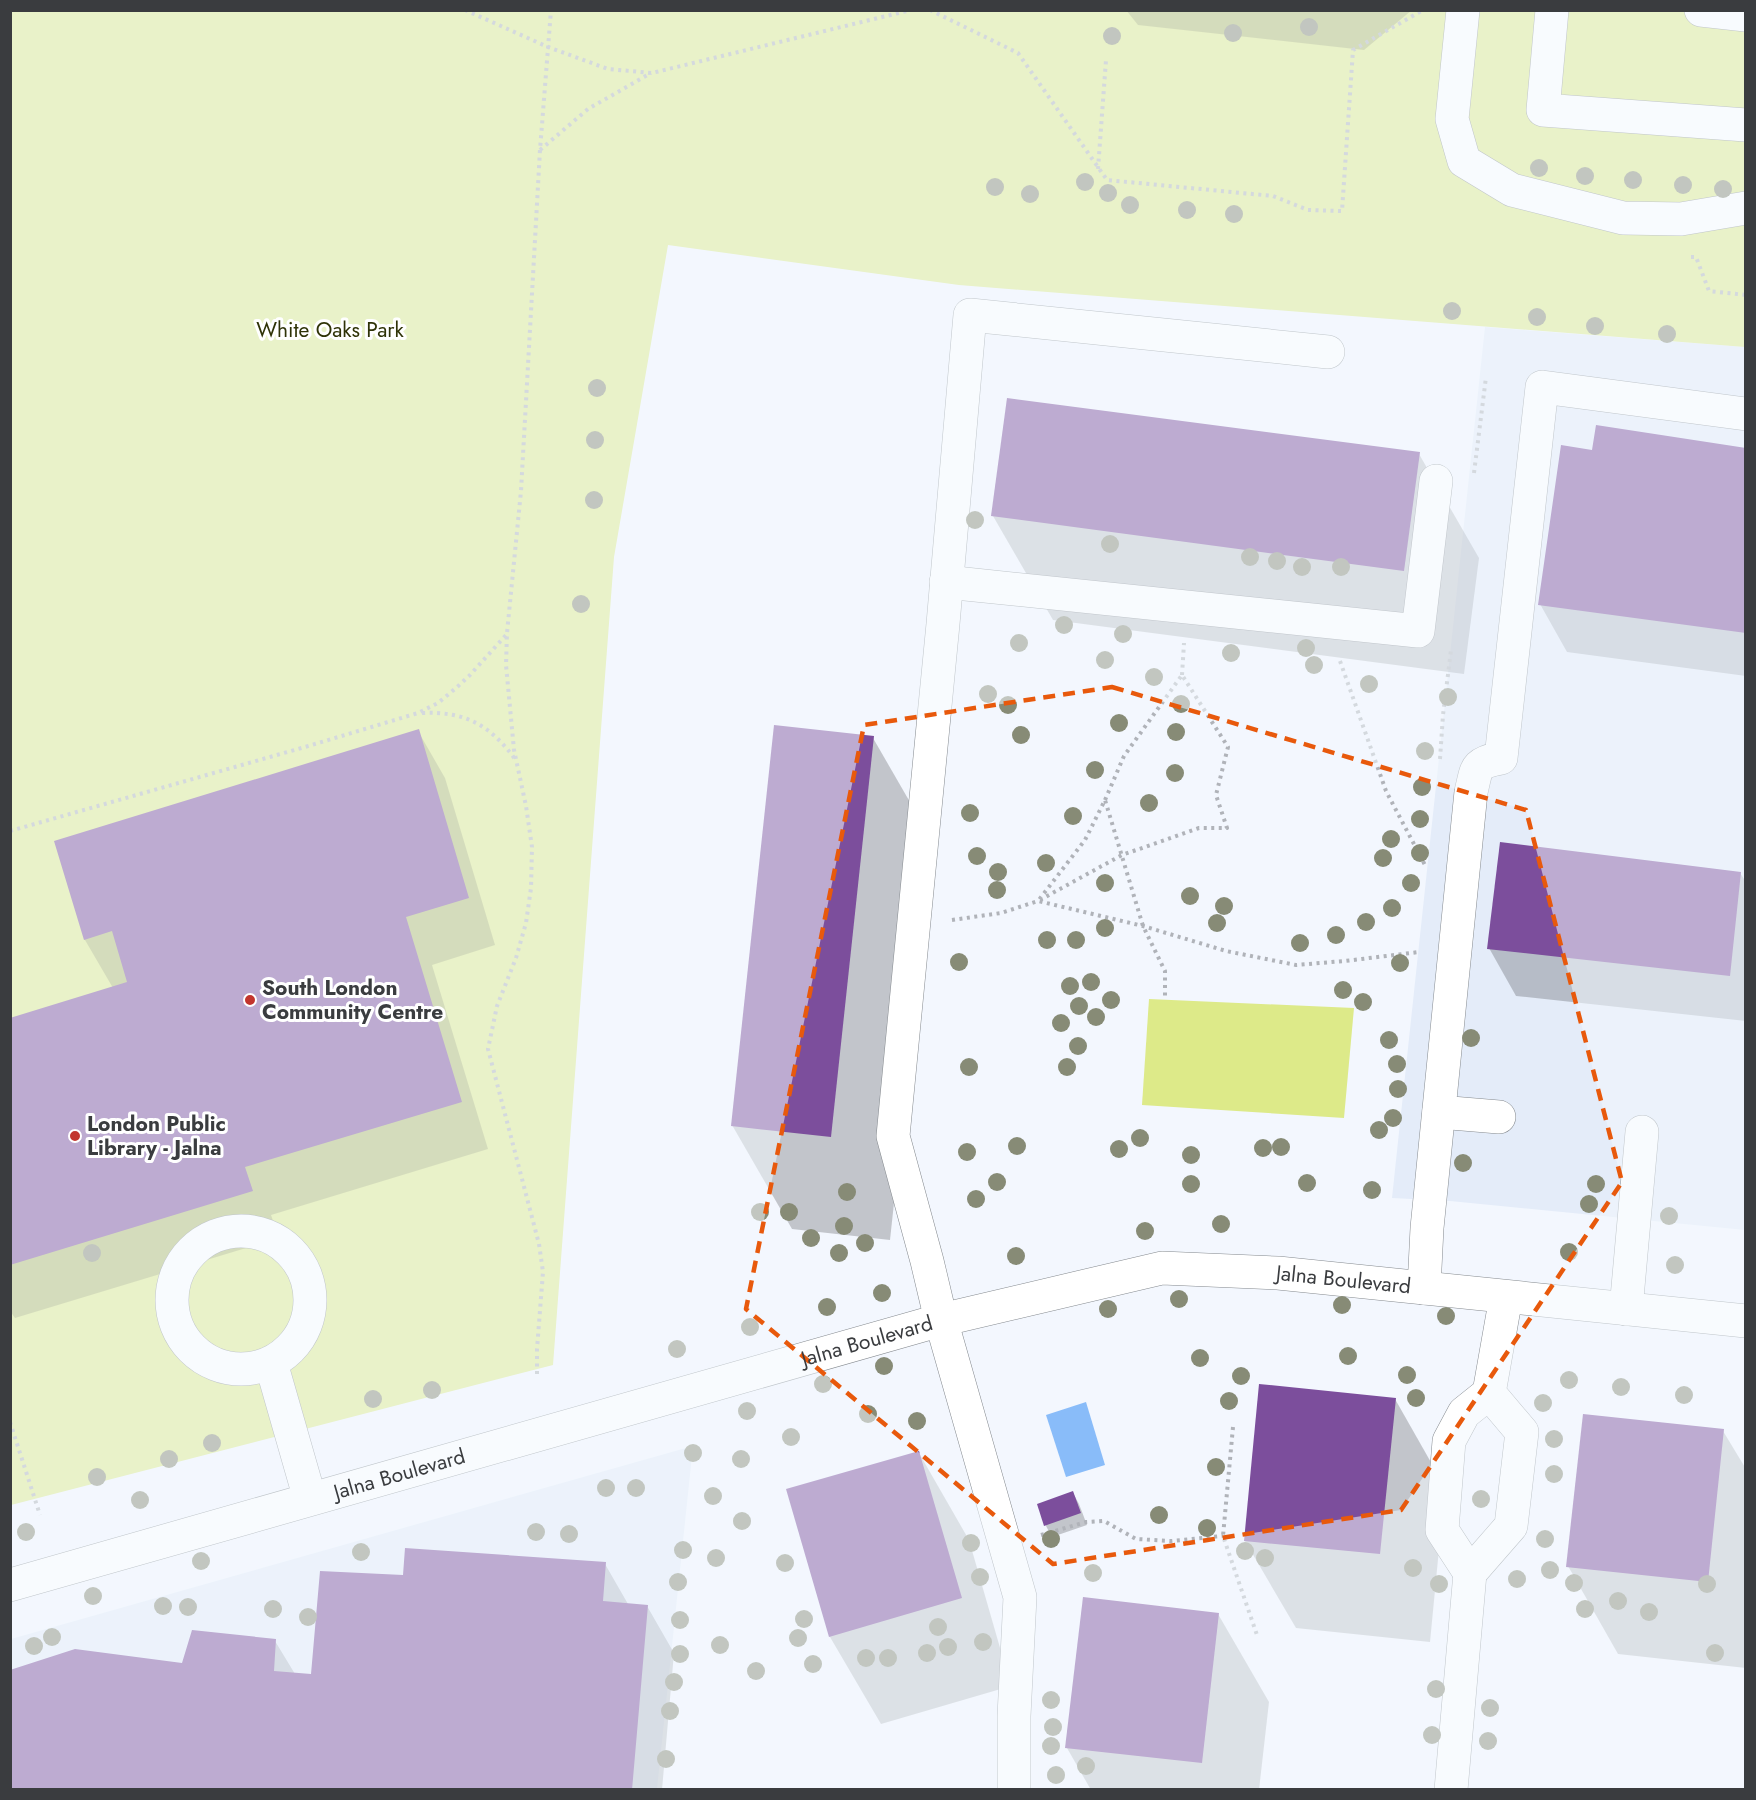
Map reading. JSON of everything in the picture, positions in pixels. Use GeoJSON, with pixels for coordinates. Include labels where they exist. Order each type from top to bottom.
{"type":"FeatureCollection","features":[{"type":"Feature","properties":{"kind":"street"},"geometry":{"type":"LineString","coordinates":[[1463,10],[1452,119],[1464,161],[1512,190],[1623,218],[1681,219],[1746,208]]}},
{"type":"Feature","properties":{"kind":"street"},"geometry":{"type":"LineString","coordinates":[[1552,10],[1543,110],[1746,125]]}},
{"type":"Feature","properties":{"kind":"street"},"geometry":{"type":"LineString","coordinates":[[1701,10],[1746,15]]}},
{"type":"Feature","properties":{"kind":"street"},"geometry":{"type":"LineString","coordinates":[[1014,1790],[1014,1716],[1020,1597],[941,1320],[892,1136],[970,315],[1328,352]]}},
{"type":"Feature","properties":{"kind":"street"},"geometry":{"type":"LineString","coordinates":[[1424,1288],[1427,1228],[1470,792],[1476,769],[1485,761],[1501,758],[1542,387],[1746,414]]}},
{"type":"Feature","properties":{"kind":"street"},"geometry":{"type":"LineString","coordinates":[[946,582],[1418,631],[1436,481]]}},
{"type":"Feature","properties":{"kind":"street"},"geometry":{"type":"LineString","coordinates":[[1439,1112],[1499,1118]]}},
{"type":"Feature","properties":{"kind":"street"},"geometry":{"type":"LineString","coordinates":[[1626,1309],[1642,1132]]}},
{"type":"Feature","properties":{"kind":"street"},"geometry":{"type":"LineString","coordinates":[[245,1230],[268,1235],[288,1248],[302,1267],[310,1288],[310,1310],[303,1331],[290,1350],[271,1363],[250,1369],[227,1368],[207,1360],[189,1346],[177,1327],[172,1300],[175,1281],[184,1260],[201,1243],[223,1233],[245,1230]]}},
{"type":"Feature","properties":{"kind":"street","name":"Jalna Boulevard"},"geometry":{"type":"LineString","coordinates":[[14,1587],[310,1499],[941,1320],[1162,1268],[1278,1273],[1746,1321]]}},
{"type":"Feature","properties":{"kind":"street"},"geometry":{"type":"LineString","coordinates":[[1470,1573],[1442,1530],[1449,1441],[1464,1413],[1489,1393],[1506,1296]]}},
{"type":"Feature","properties":{"kind":"street"},"geometry":{"type":"LineString","coordinates":[[271,1363],[310,1499]]}},
{"type":"Feature","properties":{"kind":"street"},"geometry":{"type":"LineString","coordinates":[[1451,1790],[1470,1573],[1511,1526],[1522,1432],[1489,1393]]}},
{"type":"Feature","properties":{"kind":"path"},"geometry":{"type":"LineString","coordinates":[[465,10],[548,47],[608,69],[652,73]]}},
{"type":"Feature","properties":{"kind":"path"},"geometry":{"type":"LineString","coordinates":[[537,1374],[543,1272],[539,1244],[488,1049],[497,1006],[516,958],[526,924],[531,888],[532,847],[526,806],[515,760],[506,665],[521,491],[540,150],[551,10]]}},
{"type":"Feature","properties":{"kind":"path"},"geometry":{"type":"LineString","coordinates":[[540,150],[588,109],[652,73],[911,10]]}},
{"type":"Feature","properties":{"kind":"path"},"geometry":{"type":"LineString","coordinates":[[930,10],[1018,53],[1107,180],[1273,196],[1308,210],[1342,211],[1353,50],[1424,10]]}},
{"type":"Feature","properties":{"kind":"path"},"geometry":{"type":"LineString","coordinates":[[1098,169],[1106,60]]}},
{"type":"Feature","properties":{"kind":"path"},"geometry":{"type":"LineString","coordinates":[[1325,621],[1386,791],[1428,871]]}},
{"type":"Feature","properties":{"kind":"path"},"geometry":{"type":"LineString","coordinates":[[10,831],[418,713],[438,703],[456,688],[507,633]]}},
{"type":"Feature","properties":{"kind":"path"},"geometry":{"type":"LineString","coordinates":[[948,920],[1001,912],[1038,901],[1122,855],[1199,828],[1227,828],[1216,795],[1228,747],[1182,675],[1124,756],[1085,840],[1038,901]]}},
{"type":"Feature","properties":{"kind":"path"},"geometry":{"type":"LineString","coordinates":[[418,713],[441,712],[458,715],[474,722],[491,732],[505,745],[515,760]]}},
{"type":"Feature","properties":{"kind":"path"},"geometry":{"type":"LineString","coordinates":[[1105,800],[1143,926],[1165,971],[1165,999]]}},
{"type":"Feature","properties":{"kind":"path"},"geometry":{"type":"LineString","coordinates":[[1038,901],[1143,926],[1226,951],[1296,965],[1425,951]]}},
{"type":"Feature","properties":{"kind":"path"},"geometry":{"type":"LineString","coordinates":[[10,1422],[40,1515]]}},
{"type":"Feature","properties":{"kind":"path"},"geometry":{"type":"LineString","coordinates":[[1233,1427],[1223,1536],[1258,1638]]}},
{"type":"Feature","properties":{"kind":"path"},"geometry":{"type":"LineString","coordinates":[[1035,1536],[1086,1522],[1104,1521],[1136,1539],[1171,1541],[1223,1536]]}},
{"type":"Feature","properties":{"kind":"highlighted area"},"geometry":{"type":"Polygon","coordinates":[[[1112,687],[1526,810],[1622,1182],[1401,1510],[1053,1564],[746,1309],[864,725],[1112,687]]]}},
{"type":"Feature","properties":{"kind":"shaded area"},"geometry":{"type":"Polygon","coordinates":[[[1485,327],[1745,347],[1745,1230],[1450,1201],[1392,1198],[1485,327]]]}},
{"type":"Feature","properties":{"kind":"shaded area"},"geometry":{"type":"Polygon","coordinates":[[[693,1446],[657,1789],[11,1790],[11,1639],[693,1446]]]}},
{"type":"Feature","properties":{"kind":"green space","name":"White Oaks Park"},"geometry":{"type":"Polygon","coordinates":[[[11,11],[1745,11],[1745,347],[959,285],[668,245],[614,557],[553,1365],[11,1505],[11,11]]]}},
{"type":"Feature","properties":{"kind":"green space"},"geometry":{"type":"Polygon","coordinates":[[[1149,999],[1354,1008],[1344,1118],[1142,1105],[1149,999]]]}},
{"type":"Feature","properties":{"kind":"water"},"geometry":{"type":"Polygon","coordinates":[[[1086,1402],[1105,1465],[1066,1477],[1046,1415],[1086,1402]]]}},
{"type":"Feature","properties":{"kind":"building"},"geometry":{"type":"Polygon","coordinates":[[[1007,398],[1420,452],[1404,571],[991,516],[1007,398]]]}},
{"type":"Feature","properties":{"kind":"building"},"geometry":{"type":"Polygon","coordinates":[[[1596,425],[1746,448],[1746,633],[1538,605],[1561,445],[1592,450],[1596,425]]]}},
{"type":"Feature","properties":{"kind":"building"},"geometry":{"type":"Polygon","coordinates":[[[774,725],[874,736],[831,1137],[731,1126],[774,725]]]}},
{"type":"Feature","properties":{"kind":"building","name":"South London Community Centre"},"geometry":{"type":"Polygon","coordinates":[[[419,729],[469,898],[406,917],[462,1102],[245,1167],[253,1191],[10,1265],[10,1018],[127,982],[112,931],[84,940],[54,841],[419,729]]]}},
{"type":"Feature","properties":{"kind":"building"},"geometry":{"type":"Polygon","coordinates":[[[1500,842],[1741,872],[1730,976],[1487,949],[1500,842]]]}},
{"type":"Feature","properties":{"kind":"building"},"geometry":{"type":"Polygon","coordinates":[[[1259,1384],[1396,1398],[1380,1554],[1244,1541],[1259,1384]]]}},
{"type":"Feature","properties":{"kind":"building"},"geometry":{"type":"Polygon","coordinates":[[[1583,1414],[1724,1429],[1708,1582],[1566,1567],[1583,1414]]]}},
{"type":"Feature","properties":{"kind":"building"},"geometry":{"type":"Polygon","coordinates":[[[919,1451],[962,1598],[829,1637],[786,1489],[919,1451]]]}},
{"type":"Feature","properties":{"kind":"building"},"geometry":{"type":"Polygon","coordinates":[[[1073,1491],[1081,1513],[1044,1526],[1037,1504],[1073,1491]]]}},
{"type":"Feature","properties":{"kind":"building"},"geometry":{"type":"Polygon","coordinates":[[[405,1548],[606,1562],[603,1601],[648,1605],[632,1790],[10,1790],[10,1670],[75,1649],[182,1663],[192,1630],[276,1639],[274,1671],[311,1674],[320,1571],[403,1575],[405,1548]]]}},
{"type":"Feature","properties":{"kind":"building"},"geometry":{"type":"Polygon","coordinates":[[[1083,1597],[1219,1613],[1202,1763],[1065,1748],[1083,1597]]]}},
{"type":"Feature","properties":{"kind":"place","name":"South London Community Centre"},"geometry":{"type":"Point","coordinates":[250,1000]}},
{"type":"Feature","properties":{"kind":"place","name":"London Public Library - Jalna"},"geometry":{"type":"Point","coordinates":[75,1136]}}]}
